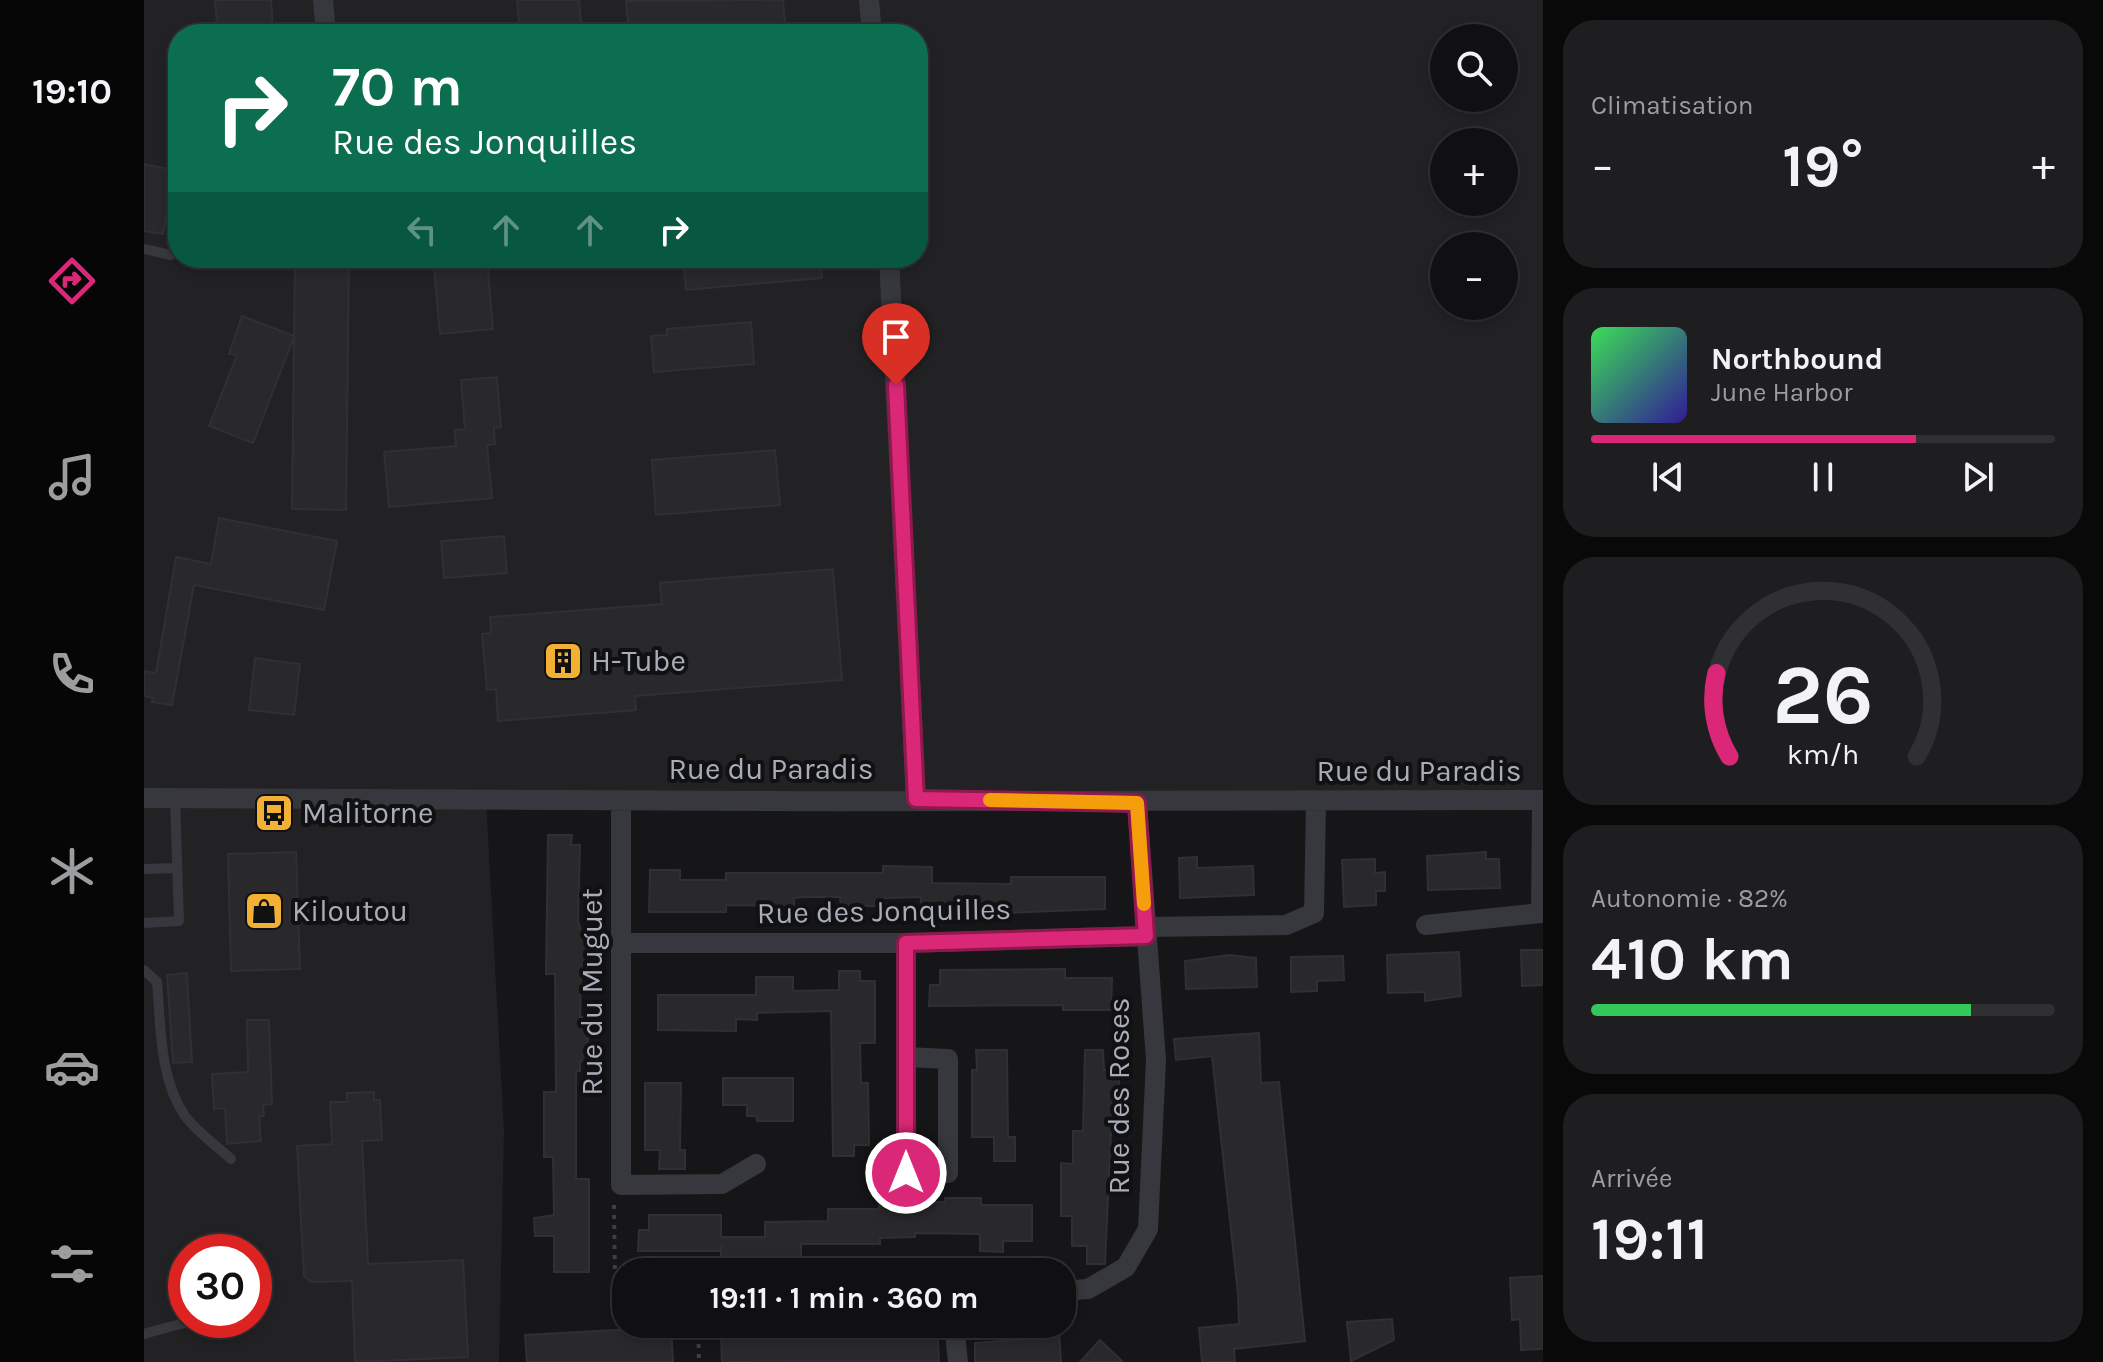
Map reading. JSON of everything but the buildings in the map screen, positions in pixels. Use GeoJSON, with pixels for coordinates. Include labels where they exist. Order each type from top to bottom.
{"type":"FeatureCollection","features":[{"type":"Feature","properties":{"kind":"street"},"geometry":{"type":"LineString","coordinates":[[323,0],[325,24]]}},
{"type":"Feature","properties":{"kind":"street"},"geometry":{"type":"LineString","coordinates":[[869,0],[871,24]]}},
{"type":"Feature","properties":{"kind":"street"},"geometry":{"type":"LineString","coordinates":[[889,268],[916,799]]}},
{"type":"Feature","properties":{"kind":"street","name":"Rue du Paradis"},"geometry":{"type":"LineString","coordinates":[[144,798],[916,799],[1137,803],[1542,800]]}},
{"type":"Feature","properties":{"kind":"street","name":"Rue du Muguet"},"geometry":{"type":"LineString","coordinates":[[621,800],[621,1185]]}},
{"type":"Feature","properties":{"kind":"street"},"geometry":{"type":"LineString","coordinates":[[1426,925],[1541,913],[1542,800]]}},
{"type":"Feature","properties":{"kind":"street","name":"Rue des Jonquilles"},"geometry":{"type":"LineString","coordinates":[[623,943],[906,943],[1286,925],[1314,913],[1316,802]]}},
{"type":"Feature","properties":{"kind":"street","name":"Rue des Roses"},"geometry":{"type":"LineString","coordinates":[[1076,1290],[1088,1289],[1126,1267],[1148,1229],[1156,1060],[1137,803]]}},
{"type":"Feature","properties":{"kind":"street"},"geometry":{"type":"LineString","coordinates":[[906,943],[906,1057],[906,1173],[948,1173],[948,1059],[906,1057]]}},
{"type":"Feature","properties":{"kind":"street"},"geometry":{"type":"LineString","coordinates":[[621,1185],[722,1184],[756,1164]]}},
{"type":"Feature","properties":{"kind":"street"},"geometry":{"type":"LineString","coordinates":[[955,1338],[958,1362]]}},
{"type":"Feature","properties":{"kind":"lane"},"geometry":{"type":"LineString","coordinates":[[144,249],[168,254]]}},
{"type":"Feature","properties":{"kind":"lane"},"geometry":{"type":"LineString","coordinates":[[144,923],[179,921],[175,799]]}},
{"type":"Feature","properties":{"kind":"lane"},"geometry":{"type":"LineString","coordinates":[[144,869],[177,868]]}},
{"type":"Feature","properties":{"kind":"lane"},"geometry":{"type":"LineString","coordinates":[[144,970],[157,982],[165,1064],[173,1092],[186,1117],[231,1159]]}},
{"type":"Feature","properties":{"kind":"lane"},"geometry":{"type":"LineString","coordinates":[[144,1334],[168,1327]]}},
{"type":"Feature","properties":{"kind":"path"},"geometry":{"type":"LineString","coordinates":[[615,1258],[614,1198],[621,1185]]}},
{"type":"Feature","properties":{"kind":"path"},"geometry":{"type":"LineString","coordinates":[[698,1338],[699,1362]]}},
{"type":"Feature","properties":{"kind":"shaded area"},"geometry":{"type":"Polygon","coordinates":[[[144,0],[1543,0],[1543,800],[486,800],[504,1131],[499,1362],[144,1362],[144,0]]]}},
{"type":"Feature","properties":{"kind":"slow traffic"},"geometry":{"type":"LineString","coordinates":[[990,800],[1137,803],[1144,904]]}},
{"type":"Feature","properties":{"kind":"place","name":"H-Tube"},"geometry":{"type":"Point","coordinates":[563,661]}},
{"type":"Feature","properties":{"kind":"place","name":"Malitorne"},"geometry":{"type":"Point","coordinates":[274,813]}},
{"type":"Feature","properties":{"kind":"place","name":"Kiloutou"},"geometry":{"type":"Point","coordinates":[264,911]}},
{"type":"Feature","properties":{"kind":"route"},"geometry":{"type":"LineString","coordinates":[[896,385],[916,799],[1137,803],[1146,936],[906,943],[906,1173]]}}]}
